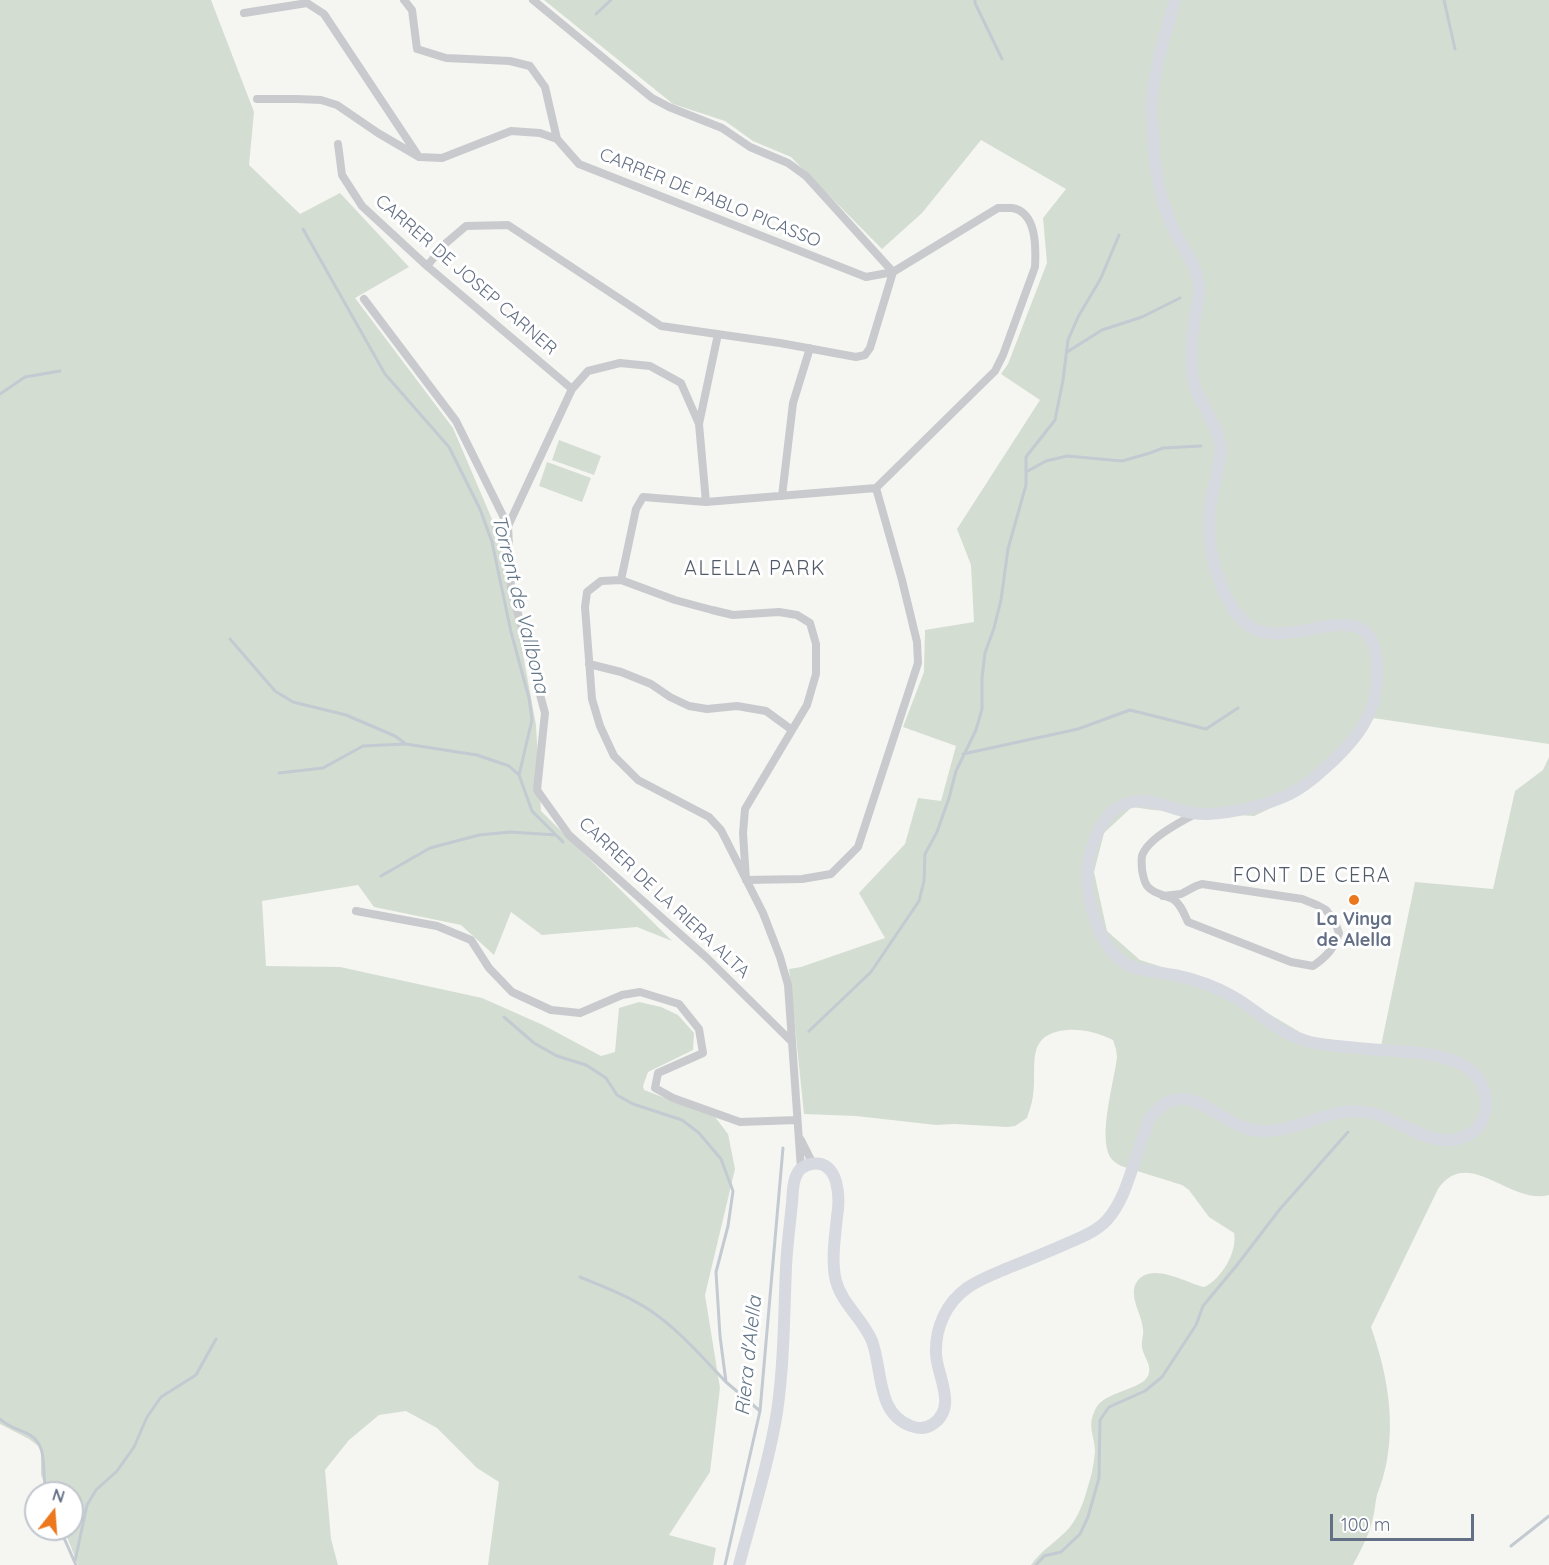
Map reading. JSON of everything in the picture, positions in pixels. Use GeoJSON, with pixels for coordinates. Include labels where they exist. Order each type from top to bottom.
{"type":"FeatureCollection","features":[{"type":"Feature","properties":{"kind":"main road"},"geometry":{"type":"LineString","coordinates":[[739,1565],[776,1414],[781,1373],[787,1255],[793,1194],[797,1174],[801,1169],[820,1164],[827,1168],[837,1183],[839,1203],[834,1264],[837,1284],[844,1299],[871,1339],[882,1391],[888,1406],[898,1420],[923,1429],[935,1423],[944,1410],[944,1389],[936,1356],[937,1333],[944,1314],[951,1304],[960,1293],[975,1282],[1082,1238],[1102,1225],[1121,1199],[1150,1118],[1170,1100],[1178,1098],[1195,1101],[1236,1124],[1256,1130],[1277,1130],[1341,1112],[1356,1111],[1377,1115],[1436,1140],[1456,1140],[1475,1131],[1484,1116],[1485,1093],[1477,1077],[1461,1063],[1442,1057],[1321,1044],[1299,1039],[1286,1033],[1232,996],[1204,983],[1128,965],[1107,947],[1092,910],[1086,873],[1090,849],[1102,823],[1109,814],[1125,803],[1136,800],[1146,800],[1186,813],[1217,813],[1264,804],[1295,792],[1315,777],[1349,745],[1366,721],[1375,693],[1376,650],[1370,638],[1363,631],[1355,626],[1347,625],[1331,625],[1280,633],[1252,629],[1236,614],[1214,566],[1209,511],[1220,447],[1217,430],[1200,401],[1193,372],[1192,336],[1199,282],[1165,209],[1154,155],[1151,101],[1161,51],[1175,0]]}},
{"type":"Feature","properties":{"kind":"street"},"geometry":{"type":"LineString","coordinates":[[257,99],[321,100],[337,105],[419,157],[442,158],[511,131],[540,134],[557,139],[545,87],[530,66],[510,61],[446,58],[417,49],[412,10],[404,0]]}},
{"type":"Feature","properties":{"kind":"street"},"geometry":{"type":"LineString","coordinates":[[533,0],[652,98],[722,128],[750,147],[788,163],[806,176],[893,272]]}},
{"type":"Feature","properties":{"kind":"street"},"geometry":{"type":"LineString","coordinates":[[244,14],[307,3],[324,14],[419,157]]}},
{"type":"Feature","properties":{"kind":"street","name":"CARRER DE PABLO PICASSO"},"geometry":{"type":"LineString","coordinates":[[557,139],[579,164],[681,205],[866,278],[893,272]]}},
{"type":"Feature","properties":{"kind":"street","name":"CARRER DE JOSEP CARNER"},"geometry":{"type":"LineString","coordinates":[[338,144],[342,175],[362,206],[427,266],[572,389]]}},
{"type":"Feature","properties":{"kind":"street"},"geometry":{"type":"LineString","coordinates":[[427,266],[446,243],[466,226],[508,225],[661,326],[856,357],[865,355],[870,348],[893,272],[998,208],[1014,208],[1027,216],[1032,228],[1036,252],[1035,267],[995,371],[876,488],[706,502],[643,496],[636,509],[621,580]]}},
{"type":"Feature","properties":{"kind":"street"},"geometry":{"type":"LineString","coordinates":[[364,299],[456,421],[508,526]]}},
{"type":"Feature","properties":{"kind":"street"},"geometry":{"type":"LineString","coordinates":[[706,502],[699,424],[718,334]]}},
{"type":"Feature","properties":{"kind":"street"},"geometry":{"type":"LineString","coordinates":[[782,495],[793,403],[810,348]]}},
{"type":"Feature","properties":{"kind":"street"},"geometry":{"type":"LineString","coordinates":[[572,389],[588,372],[620,363],[650,366],[681,382],[699,424]]}},
{"type":"Feature","properties":{"kind":"street","name":"CARRER DE LA RIERA ALTA"},"geometry":{"type":"LineString","coordinates":[[572,389],[508,526],[511,588],[545,713],[537,790],[568,835],[707,958],[791,1041]]}},
{"type":"Feature","properties":{"kind":"street"},"geometry":{"type":"LineString","coordinates":[[746,880],[802,879],[831,874],[858,847],[918,663],[917,642],[876,488]]}},
{"type":"Feature","properties":{"kind":"street"},"geometry":{"type":"LineString","coordinates":[[746,880],[742,833],[745,809],[807,705],[816,674],[816,645],[810,623],[797,615],[779,612],[733,615],[675,600],[621,580],[601,581],[587,592],[585,607],[592,699],[600,726],[615,756],[638,780],[709,817],[722,830],[746,880],[763,913],[780,957],[788,985],[801,1169]]}},
{"type":"Feature","properties":{"kind":"street"},"geometry":{"type":"LineString","coordinates":[[589,664],[621,672],[651,684],[689,706],[708,709],[737,706],[766,711],[792,730]]}},
{"type":"Feature","properties":{"kind":"street"},"geometry":{"type":"LineString","coordinates":[[1163,896],[1181,894],[1202,884],[1302,899],[1326,910],[1335,921],[1340,933],[1335,946],[1313,966],[1302,964],[1188,922],[1174,900],[1163,896],[1147,886],[1143,876],[1141,858],[1146,847],[1170,828],[1195,814]]}},
{"type":"Feature","properties":{"kind":"street"},"geometry":{"type":"LineString","coordinates":[[356,911],[437,926],[471,940],[489,968],[513,992],[551,1010],[580,1012],[622,994],[640,992],[679,1004],[699,1029],[703,1053],[658,1073],[655,1088],[673,1098],[740,1122],[797,1120]]}},
{"type":"Feature","properties":{"kind":"street"},"geometry":{"type":"LineString","coordinates":[[798,1135],[813,1164]]}},
{"type":"Feature","properties":{"kind":"shaded area"},"geometry":{"type":"Polygon","coordinates":[[[0,0],[211,0],[254,112],[249,165],[300,214],[340,193],[409,267],[355,298],[453,428],[503,545],[536,725],[541,811],[672,941],[637,927],[542,935],[511,912],[494,955],[461,925],[374,907],[358,885],[262,901],[266,966],[340,967],[482,998],[543,1025],[601,1056],[615,1052],[619,1008],[639,1002],[661,1007],[678,1015],[694,1033],[693,1050],[648,1072],[643,1086],[644,1090],[715,1117],[728,1134],[735,1169],[705,1295],[720,1388],[710,1472],[669,1535],[716,1548],[713,1565],[488,1565],[499,1482],[477,1468],[437,1428],[406,1411],[379,1415],[349,1440],[325,1470],[331,1539],[338,1565],[78,1565],[69,1541],[84,1541],[84,1481],[44,1481],[41,1475],[41,1448],[0,1424],[0,0]]]}},
{"type":"Feature","properties":{"kind":"shaded area"},"geometry":{"type":"Polygon","coordinates":[[[544,0],[1549,0],[1549,744],[1373,718],[1290,799],[1254,816],[1132,807],[1104,833],[1094,872],[1107,931],[1140,960],[1222,986],[1308,1037],[1381,1046],[1415,882],[1493,889],[1515,791],[1543,770],[1549,757],[1549,1195],[1534,1196],[1520,1193],[1476,1174],[1463,1173],[1450,1177],[1438,1189],[1371,1327],[1388,1393],[1389,1443],[1374,1515],[1353,1565],[1031,1565],[1070,1527],[1081,1508],[1092,1472],[1095,1450],[1091,1426],[1099,1403],[1140,1384],[1149,1373],[1149,1366],[1142,1347],[1142,1323],[1134,1296],[1136,1284],[1140,1278],[1154,1273],[1172,1276],[1204,1287],[1222,1272],[1231,1256],[1235,1240],[1234,1233],[1209,1217],[1189,1190],[1182,1185],[1121,1166],[1110,1157],[1107,1147],[1106,1123],[1117,1057],[1113,1040],[1091,1032],[1073,1030],[1053,1033],[1044,1038],[1035,1054],[1033,1096],[1027,1118],[1015,1126],[936,1125],[856,1116],[804,1114],[789,969],[885,938],[859,893],[905,844],[918,798],[941,801],[956,746],[903,727],[924,672],[925,630],[974,622],[971,565],[957,529],[1040,400],[1001,374],[1008,364],[1047,263],[1043,218],[1066,189],[981,140],[922,213],[882,249],[791,157],[753,141],[725,121],[673,104],[544,0]]]}},
{"type":"Feature","properties":{"kind":"shaded area"},"geometry":{"type":"Polygon","coordinates":[[[559,440],[601,456],[594,475],[552,460],[559,440]]]}},
{"type":"Feature","properties":{"kind":"shaded area"},"geometry":{"type":"Polygon","coordinates":[[[547,462],[591,478],[582,502],[539,486],[547,462]]]}},
{"type":"Feature","properties":{"kind":"waterway"},"geometry":{"type":"LineString","coordinates":[[596,14],[611,0]]}},
{"type":"Feature","properties":{"kind":"waterway"},"geometry":{"type":"LineString","coordinates":[[975,0],[1002,59]]}},
{"type":"Feature","properties":{"kind":"waterway"},"geometry":{"type":"LineString","coordinates":[[1444,0],[1455,49]]}},
{"type":"Feature","properties":{"kind":"waterway","name":"Torrent de Vallbona"},"geometry":{"type":"LineString","coordinates":[[303,229],[385,374],[449,447],[480,509],[492,542],[511,632],[529,698],[532,720],[519,775],[532,811],[563,842]]}},
{"type":"Feature","properties":{"kind":"waterway"},"geometry":{"type":"LineString","coordinates":[[809,1031],[871,972],[919,901],[924,881],[925,854],[937,832],[956,771],[976,730],[982,709],[985,653],[1001,600],[1008,549],[1026,485],[1026,457],[1055,420],[1068,340],[1078,317],[1101,278],[1119,235]]}},
{"type":"Feature","properties":{"kind":"waterway"},"geometry":{"type":"LineString","coordinates":[[1067,352],[1102,330],[1142,317],[1180,298]]}},
{"type":"Feature","properties":{"kind":"waterway"},"geometry":{"type":"LineString","coordinates":[[0,394],[25,377],[60,371]]}},
{"type":"Feature","properties":{"kind":"waterway"},"geometry":{"type":"LineString","coordinates":[[1026,472],[1046,461],[1067,456],[1122,461],[1163,448],[1201,446]]}},
{"type":"Feature","properties":{"kind":"waterway"},"geometry":{"type":"LineString","coordinates":[[230,639],[275,691],[293,702],[346,715],[395,736],[406,744],[477,755],[509,766],[519,775]]}},
{"type":"Feature","properties":{"kind":"waterway"},"geometry":{"type":"LineString","coordinates":[[963,754],[1078,729],[1130,710],[1206,729],[1238,708]]}},
{"type":"Feature","properties":{"kind":"waterway"},"geometry":{"type":"LineString","coordinates":[[279,773],[323,768],[363,746],[406,744]]}},
{"type":"Feature","properties":{"kind":"waterway"},"geometry":{"type":"LineString","coordinates":[[381,876],[430,848],[479,835],[510,832],[556,835]]}},
{"type":"Feature","properties":{"kind":"waterway"},"geometry":{"type":"LineString","coordinates":[[504,1017],[534,1043],[557,1056],[586,1065],[606,1078],[617,1095],[633,1104],[682,1120],[699,1133],[721,1159],[733,1191],[728,1226],[716,1272],[720,1336],[726,1382],[760,1411]]}},
{"type":"Feature","properties":{"kind":"waterway"},"geometry":{"type":"LineString","coordinates":[[1036,1565],[1044,1556],[1061,1552],[1080,1534],[1088,1517],[1099,1478],[1100,1420],[1109,1407],[1145,1391],[1162,1377],[1196,1325],[1203,1306],[1280,1209],[1348,1132]]}},
{"type":"Feature","properties":{"kind":"waterway","name":"Riera d'Alella"},"geometry":{"type":"LineString","coordinates":[[725,1565],[760,1411],[783,1148]]}},
{"type":"Feature","properties":{"kind":"waterway"},"geometry":{"type":"LineString","coordinates":[[580,1277],[625,1296],[661,1318],[681,1335],[725,1381]]}},
{"type":"Feature","properties":{"kind":"waterway"},"geometry":{"type":"LineString","coordinates":[[75,1561],[87,1505],[96,1490],[117,1471],[134,1447],[147,1417],[161,1397],[196,1375],[216,1339]]}},
{"type":"Feature","properties":{"kind":"waterway"},"geometry":{"type":"LineString","coordinates":[[0,1419],[36,1440],[42,1454],[45,1481]]}},
{"type":"Feature","properties":{"kind":"waterway"},"geometry":{"type":"LineString","coordinates":[[1511,1546],[1549,1516]]}},
{"type":"Feature","properties":{"kind":"waterway"},"geometry":{"type":"LineString","coordinates":[[65,1541],[76,1565]]}},
{"type":"Feature","properties":{"kind":"place","name":"La Vinya de Alella"},"geometry":{"type":"Point","coordinates":[1354,900]}},
{"type":"Feature","properties":{"kind":"district","name":"ALELLA PARK"},"geometry":{"type":"Point","coordinates":[755,569]}},
{"type":"Feature","properties":{"kind":"district","name":"FONT DE CERA"},"geometry":{"type":"Point","coordinates":[1312,876]}}]}
